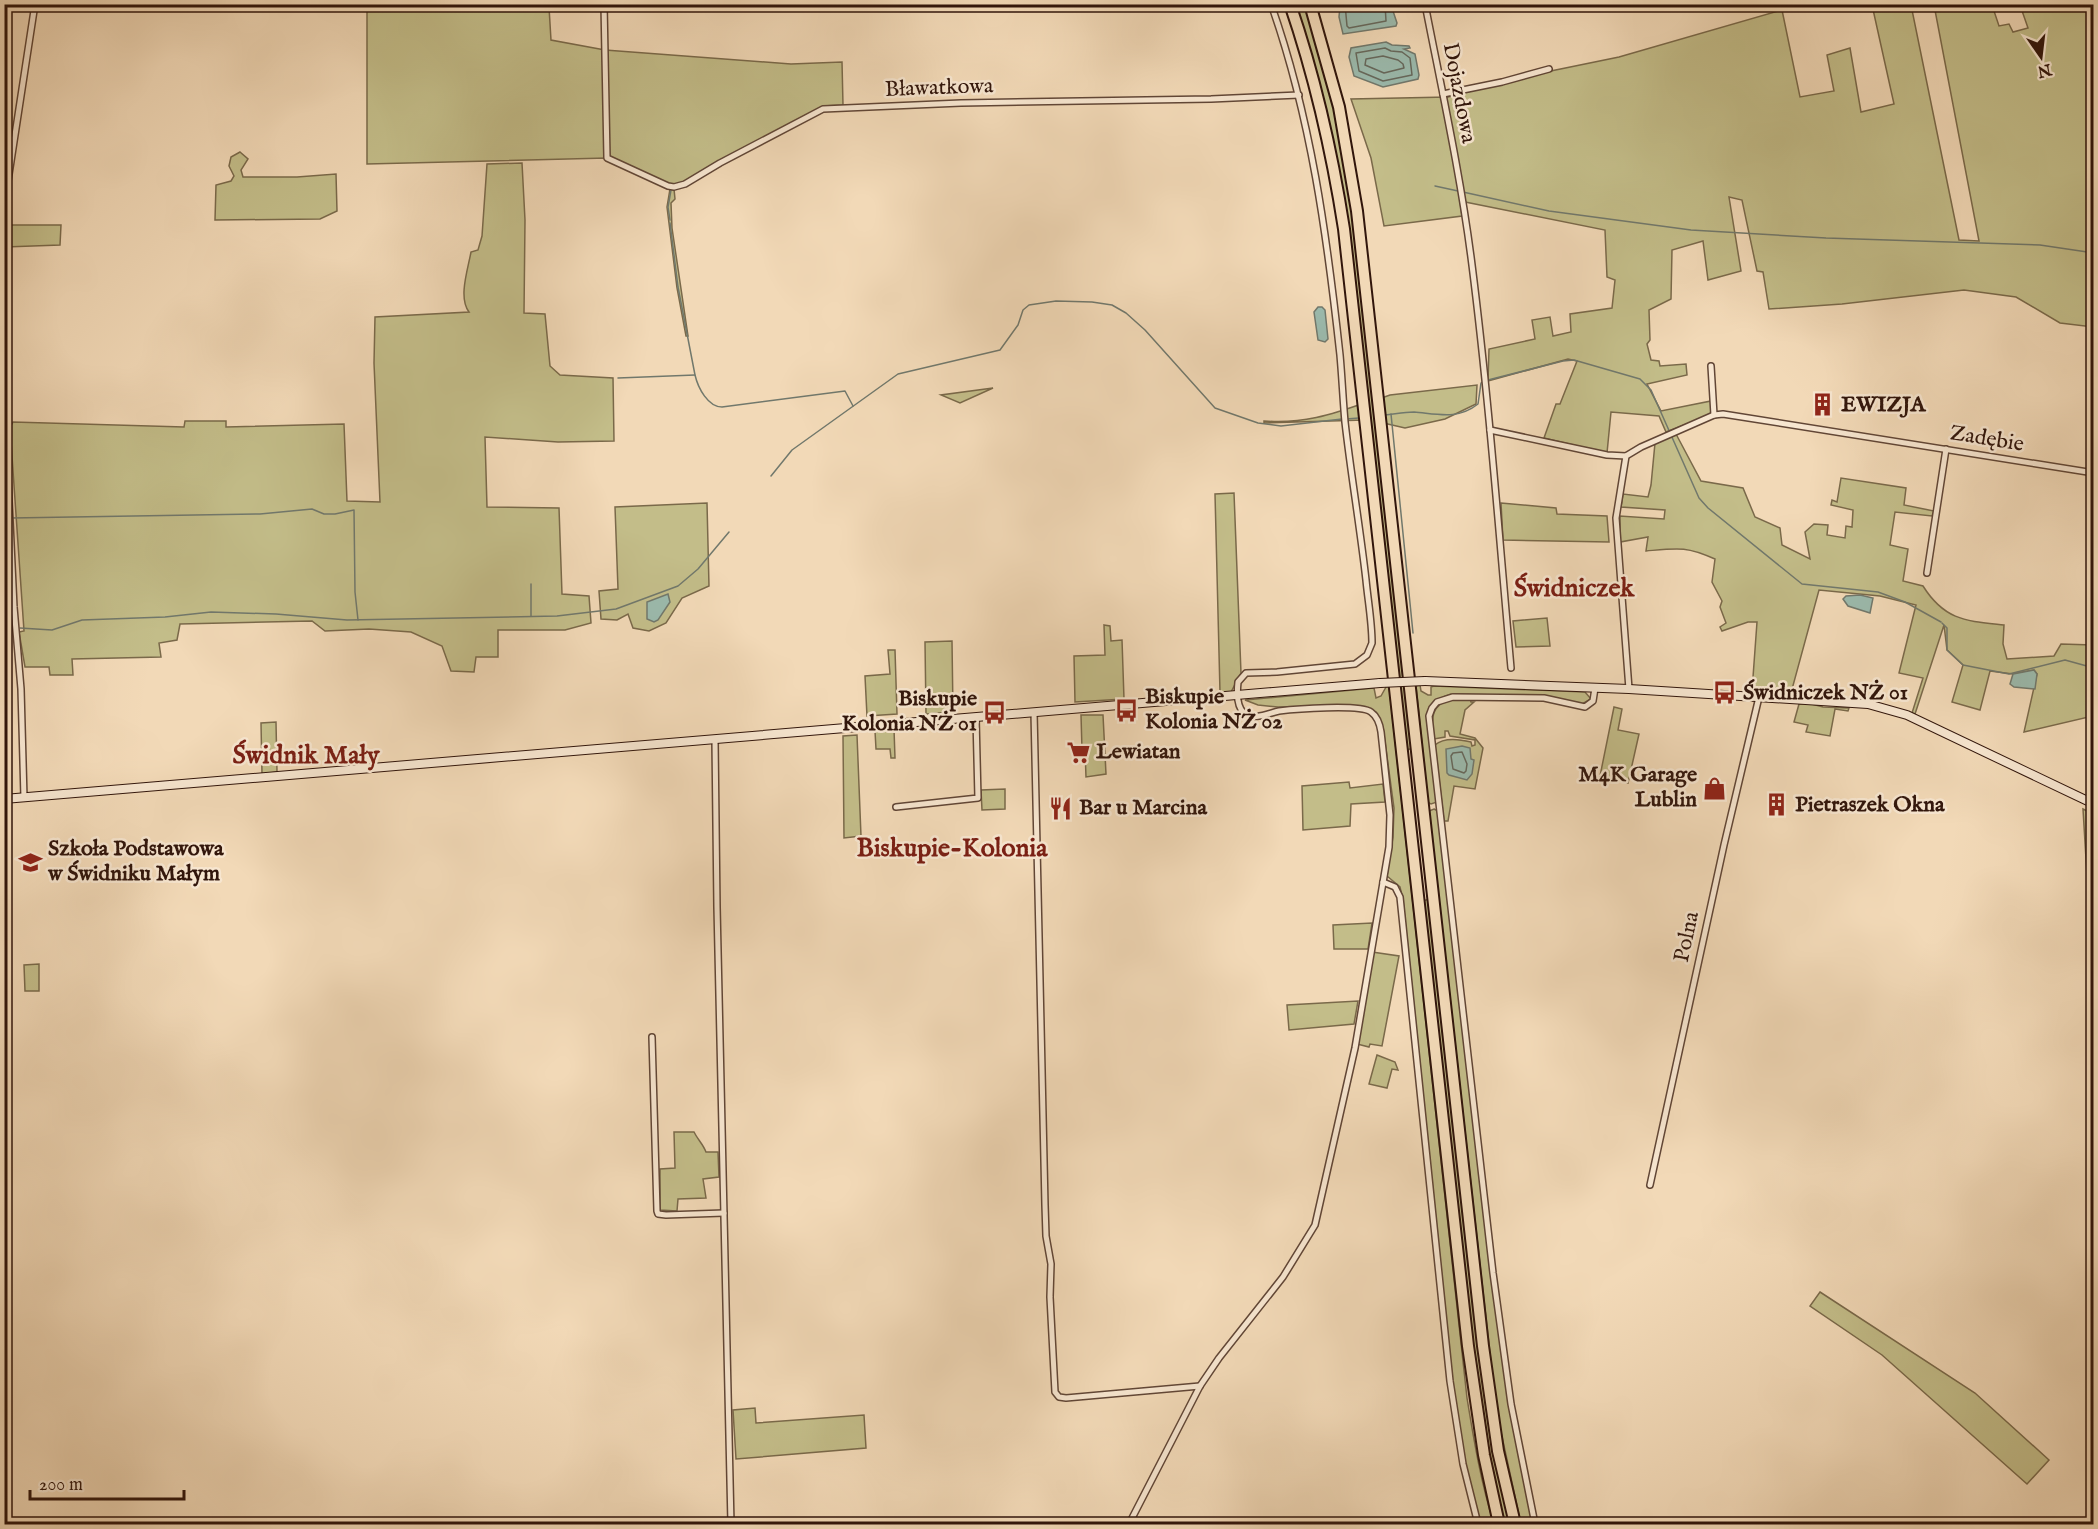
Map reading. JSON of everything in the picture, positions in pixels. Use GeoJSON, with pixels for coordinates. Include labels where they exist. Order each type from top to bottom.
{"type":"FeatureCollection","features":[{"type":"Feature","properties":{"kind":"highway"},"geometry":{"type":"LineString","coordinates":[[1290,4],[1316,89],[1334,167],[1345,238],[1469,1355],[1484,1455],[1499,1524]]}},
{"type":"Feature","properties":{"kind":"highway"},"geometry":{"type":"LineString","coordinates":[[1310,4],[1330,73],[1350,164],[1361,245],[1483,1346],[1498,1451],[1515,1524]]}},
{"type":"Feature","properties":{"kind":"street"},"geometry":{"type":"LineString","coordinates":[[4,207],[34,4]]}},
{"type":"Feature","properties":{"kind":"street","name":"Bławatkowa"},"geometry":{"type":"LineString","coordinates":[[604,4],[607,158],[674,187],[685,184],[729,158],[823,109],[961,103],[1211,99],[1299,95]]}},
{"type":"Feature","properties":{"kind":"street"},"geometry":{"type":"LineString","coordinates":[[1130,1524],[1200,1386],[1219,1358],[1283,1277],[1315,1225],[1355,1048],[1389,847],[1391,824],[1381,732],[1375,716],[1366,710],[1354,708],[1291,710],[1253,716],[1241,711],[1238,696],[1238,682],[1246,673],[1349,665],[1364,658],[1371,648],[1368,596],[1327,248],[1299,95],[1290,59],[1271,4]]}},
{"type":"Feature","properties":{"kind":"street","name":"Dojazdowa"},"geometry":{"type":"LineString","coordinates":[[1425,4],[1471,258],[1491,430],[1511,668]]}},
{"type":"Feature","properties":{"kind":"street"},"geometry":{"type":"LineString","coordinates":[[1443,94],[1502,82],[1549,69]]}},
{"type":"Feature","properties":{"kind":"street"},"geometry":{"type":"LineString","coordinates":[[1711,366],[1714,415]]}},
{"type":"Feature","properties":{"kind":"street"},"geometry":{"type":"LineString","coordinates":[[4,395],[15,630],[22,700],[24,798]]}},
{"type":"Feature","properties":{"kind":"street","name":"Zadębie"},"geometry":{"type":"LineString","coordinates":[[1626,456],[1714,415],[1735,416],[2094,472]]}},
{"type":"Feature","properties":{"kind":"street"},"geometry":{"type":"LineString","coordinates":[[1491,430],[1607,455],[1626,456],[1616,518],[1629,689]]}},
{"type":"Feature","properties":{"kind":"street"},"geometry":{"type":"LineString","coordinates":[[1927,573],[1946,449]]}},
{"type":"Feature","properties":{"kind":"street"},"geometry":{"type":"LineString","coordinates":[[4,800],[1425,681],[1629,689],[1859,703],[1891,710],[2094,804]]}},
{"type":"Feature","properties":{"kind":"street"},"geometry":{"type":"LineString","coordinates":[[1535,1524],[1511,1404],[1493,1273],[1429,716],[1437,702],[1453,696],[1544,698],[1585,707],[1593,701],[1595,688]]}},
{"type":"Feature","properties":{"kind":"street","name":"Polna"},"geometry":{"type":"LineString","coordinates":[[1650,1185],[1724,844],[1759,697]]}},
{"type":"Feature","properties":{"kind":"street"},"geometry":{"type":"LineString","coordinates":[[1034,712],[1045,1205],[1046,1236],[1051,1264],[1050,1297],[1055,1392],[1059,1397],[1066,1398],[1200,1386]]}},
{"type":"Feature","properties":{"kind":"street"},"geometry":{"type":"LineString","coordinates":[[896,807],[978,798],[976,718]]}},
{"type":"Feature","properties":{"kind":"street"},"geometry":{"type":"LineString","coordinates":[[715,740],[731,1524]]}},
{"type":"Feature","properties":{"kind":"street"},"geometry":{"type":"LineString","coordinates":[[1383,882],[1395,887],[1400,897],[1450,1382],[1459,1443],[1478,1524]]}},
{"type":"Feature","properties":{"kind":"street"},"geometry":{"type":"LineString","coordinates":[[652,1037],[658,1214],[724,1213]]}},
{"type":"Feature","properties":{"kind":"shaded area"},"geometry":{"type":"Polygon","coordinates":[[[481,4],[549,7],[551,40],[605,50],[791,64],[842,62],[843,105],[823,106],[674,187],[607,158],[367,164],[367,5],[481,4]]]}},
{"type":"Feature","properties":{"kind":"shaded area"},"geometry":{"type":"Polygon","coordinates":[[[1293,5],[1306,5],[1323,58],[1346,162],[1376,400],[1390,395],[1477,385],[1476,404],[1445,419],[1405,428],[1379,422],[1414,748],[1406,750],[1365,420],[1264,423],[1264,421],[1278,422],[1316,418],[1367,402],[1348,241],[1293,5]]]}},
{"type":"Feature","properties":{"kind":"shaded area"},"geometry":{"type":"Polygon","coordinates":[[[1872,5],[1911,5],[1959,240],[1979,241],[1934,5],[1992,5],[1999,26],[2009,24],[2013,32],[2028,28],[2020,5],[2093,5],[2093,327],[2060,323],[2016,297],[1964,290],[1842,304],[1769,309],[1763,272],[1757,271],[1742,200],[1729,197],[1741,271],[1708,280],[1703,241],[1672,250],[1671,299],[1649,310],[1650,340],[1647,344],[1651,360],[1659,361],[1660,366],[1686,364],[1687,375],[1647,384],[1661,411],[1711,401],[1710,415],[1666,432],[1659,416],[1611,412],[1607,453],[1544,438],[1556,404],[1560,404],[1577,361],[1568,359],[1488,381],[1489,349],[1535,339],[1532,320],[1550,317],[1553,336],[1571,332],[1570,314],[1612,308],[1615,280],[1607,277],[1605,230],[1460,201],[1462,216],[1384,226],[1371,158],[1351,99],[1448,97],[1541,73],[1619,57],[1782,10],[1800,97],[1834,91],[1827,55],[1850,48],[1861,112],[1894,104],[1872,5]]]}},
{"type":"Feature","properties":{"kind":"shaded area"},"geometry":{"type":"Polygon","coordinates":[[[240,152],[248,159],[241,170],[243,177],[336,174],[337,211],[320,219],[215,220],[216,185],[231,181],[234,176],[229,166],[231,157],[240,152]]]}},
{"type":"Feature","properties":{"kind":"shaded area"},"geometry":{"type":"Polygon","coordinates":[[[522,163],[525,220],[524,313],[545,314],[550,366],[560,375],[613,378],[614,441],[558,442],[485,437],[487,507],[559,508],[562,594],[589,596],[591,623],[565,630],[498,630],[498,657],[476,657],[474,672],[451,671],[442,646],[411,632],[369,629],[325,631],[312,621],[180,624],[177,640],[159,643],[161,657],[72,659],[73,675],[50,675],[49,667],[25,667],[19,632],[24,631],[10,427],[13,422],[184,427],[185,421],[226,421],[226,427],[344,424],[347,501],[380,502],[374,363],[375,317],[469,312],[464,299],[464,291],[471,252],[478,250],[482,236],[487,164],[522,163]]]}},
{"type":"Feature","properties":{"kind":"shaded area"},"geometry":{"type":"Polygon","coordinates":[[[670,189],[674,189],[675,199],[671,203],[672,228],[688,336],[686,336],[677,288],[667,207],[670,189]]]}},
{"type":"Feature","properties":{"kind":"shaded area"},"geometry":{"type":"Polygon","coordinates":[[[5,225],[61,225],[60,245],[5,247],[5,225]]]}},
{"type":"Feature","properties":{"kind":"shaded area"},"geometry":{"type":"Polygon","coordinates":[[[993,388],[960,403],[941,395],[993,388]]]}},
{"type":"Feature","properties":{"kind":"shaded area"},"geometry":{"type":"Polygon","coordinates":[[[1676,434],[1701,481],[1743,488],[1755,517],[1780,528],[1782,545],[1810,559],[1805,532],[1814,524],[1828,525],[1827,535],[1845,538],[1846,526],[1852,527],[1853,510],[1831,505],[1832,500],[1837,502],[1841,478],[1906,488],[1904,505],[1934,511],[1932,516],[1895,512],[1890,545],[1908,549],[1903,581],[1923,586],[1940,606],[1958,617],[2004,625],[2003,644],[2007,659],[2054,656],[2061,644],[2093,645],[2093,716],[2024,732],[2037,674],[2034,670],[2013,674],[1990,671],[1980,710],[1952,702],[1963,665],[1947,650],[1944,625],[1915,714],[1912,713],[1923,678],[1899,673],[1916,605],[1880,596],[1819,590],[1791,693],[1752,691],[1757,622],[1748,622],[1722,631],[1720,627],[1726,623],[1720,607],[1722,601],[1712,582],[1715,559],[1682,549],[1646,551],[1648,537],[1620,542],[1620,516],[1664,519],[1665,510],[1621,507],[1623,494],[1648,497],[1655,443],[1676,434]]]}},
{"type":"Feature","properties":{"kind":"shaded area"},"geometry":{"type":"Polygon","coordinates":[[[1234,493],[1241,673],[1231,692],[1220,692],[1215,494],[1234,493]]]}},
{"type":"Feature","properties":{"kind":"shaded area"},"geometry":{"type":"Polygon","coordinates":[[[707,503],[709,586],[682,598],[666,623],[649,631],[633,628],[628,614],[617,620],[601,619],[599,591],[618,589],[615,507],[707,503]]]}},
{"type":"Feature","properties":{"kind":"shaded area"},"geometry":{"type":"Polygon","coordinates":[[[1501,503],[1556,508],[1557,514],[1607,516],[1609,542],[1503,540],[1501,503]]]}},
{"type":"Feature","properties":{"kind":"shaded area"},"geometry":{"type":"Polygon","coordinates":[[[1547,618],[1550,646],[1516,647],[1513,621],[1547,618]]]}},
{"type":"Feature","properties":{"kind":"shaded area"},"geometry":{"type":"Polygon","coordinates":[[[1104,625],[1110,626],[1111,641],[1122,640],[1124,699],[1075,702],[1074,656],[1105,655],[1104,625]]]}},
{"type":"Feature","properties":{"kind":"shaded area"},"geometry":{"type":"Polygon","coordinates":[[[952,641],[953,712],[926,714],[925,642],[952,641]]]}},
{"type":"Feature","properties":{"kind":"shaded area"},"geometry":{"type":"Polygon","coordinates":[[[888,650],[895,650],[897,714],[867,716],[865,676],[890,674],[888,650]]]}},
{"type":"Feature","properties":{"kind":"shaded area"},"geometry":{"type":"Polygon","coordinates":[[[1420,685],[1421,691],[1428,695],[1431,695],[1431,687],[1434,686],[1585,692],[1591,699],[1582,704],[1545,696],[1451,694],[1437,700],[1427,716],[1438,800],[1431,804],[1428,802],[1416,686],[1420,685]]]}},
{"type":"Feature","properties":{"kind":"shaded area"},"geometry":{"type":"Polygon","coordinates":[[[1389,686],[1467,1398],[1475,1446],[1494,1524],[1480,1524],[1463,1454],[1454,1395],[1403,900],[1400,887],[1387,876],[1393,837],[1394,808],[1383,727],[1376,712],[1360,706],[1278,707],[1258,705],[1245,700],[1374,688],[1376,698],[1381,696],[1389,686]]]}},
{"type":"Feature","properties":{"kind":"shaded area"},"geometry":{"type":"Polygon","coordinates":[[[1450,699],[1470,699],[1474,702],[1465,710],[1460,734],[1475,738],[1483,748],[1475,789],[1454,786],[1448,821],[1444,821],[1435,745],[1452,739],[1471,742],[1472,746],[1475,745],[1475,740],[1450,736],[1448,731],[1445,731],[1445,737],[1434,739],[1432,724],[1436,709],[1450,699]]]}},
{"type":"Feature","properties":{"kind":"shaded area"},"geometry":{"type":"Polygon","coordinates":[[[1808,703],[1823,707],[1849,708],[1848,711],[1835,709],[1830,736],[1806,732],[1808,725],[1794,722],[1799,704],[1808,703]]]}},
{"type":"Feature","properties":{"kind":"shaded area"},"geometry":{"type":"Polygon","coordinates":[[[1614,707],[1622,709],[1618,730],[1639,734],[1628,783],[1600,776],[1614,707]]]}},
{"type":"Feature","properties":{"kind":"shaded area"},"geometry":{"type":"Polygon","coordinates":[[[1081,715],[1103,715],[1106,774],[1086,777],[1085,750],[1082,750],[1081,715]]]}},
{"type":"Feature","properties":{"kind":"shaded area"},"geometry":{"type":"Polygon","coordinates":[[[276,722],[277,772],[262,774],[261,723],[276,722]]]}},
{"type":"Feature","properties":{"kind":"shaded area"},"geometry":{"type":"Polygon","coordinates":[[[894,729],[895,758],[891,758],[890,749],[876,749],[875,731],[894,729]]]}},
{"type":"Feature","properties":{"kind":"shaded area"},"geometry":{"type":"Polygon","coordinates":[[[857,735],[861,836],[844,838],[843,736],[857,735]]]}},
{"type":"Feature","properties":{"kind":"shaded area"},"geometry":{"type":"Polygon","coordinates":[[[1349,782],[1350,788],[1383,784],[1385,802],[1351,804],[1350,826],[1303,830],[1302,786],[1349,782]]]}},
{"type":"Feature","properties":{"kind":"shaded area"},"geometry":{"type":"Polygon","coordinates":[[[1005,789],[1005,809],[982,810],[981,790],[1005,789]]]}},
{"type":"Feature","properties":{"kind":"shaded area"},"geometry":{"type":"Polygon","coordinates":[[[1434,809],[1438,811],[1509,1404],[1533,1524],[1521,1524],[1499,1423],[1429,811],[1434,809]]]}},
{"type":"Feature","properties":{"kind":"shaded area"},"geometry":{"type":"Polygon","coordinates":[[[2083,809],[2093,814],[2093,976],[2083,809]]]}},
{"type":"Feature","properties":{"kind":"shaded area"},"geometry":{"type":"Polygon","coordinates":[[[1430,899],[1454,1109],[1512,1524],[1503,1524],[1477,1399],[1422,901],[1430,899]]]}},
{"type":"Feature","properties":{"kind":"shaded area"},"geometry":{"type":"Polygon","coordinates":[[[1372,923],[1368,949],[1334,949],[1333,925],[1372,923]]]}},
{"type":"Feature","properties":{"kind":"shaded area"},"geometry":{"type":"Polygon","coordinates":[[[1372,952],[1399,956],[1382,1046],[1370,1044],[1369,1047],[1357,1044],[1372,952]]]}},
{"type":"Feature","properties":{"kind":"shaded area"},"geometry":{"type":"Polygon","coordinates":[[[39,964],[39,991],[25,991],[24,965],[39,964]]]}},
{"type":"Feature","properties":{"kind":"shaded area"},"geometry":{"type":"Polygon","coordinates":[[[1358,1001],[1354,1024],[1289,1030],[1287,1005],[1358,1001]]]}},
{"type":"Feature","properties":{"kind":"shaded area"},"geometry":{"type":"Polygon","coordinates":[[[1377,1055],[1395,1062],[1398,1070],[1392,1069],[1387,1088],[1369,1084],[1377,1055]]]}},
{"type":"Feature","properties":{"kind":"shaded area"},"geometry":{"type":"Polygon","coordinates":[[[674,1132],[694,1132],[706,1152],[718,1152],[719,1177],[703,1179],[706,1198],[678,1199],[677,1211],[660,1210],[660,1169],[675,1168],[674,1132]]]}},
{"type":"Feature","properties":{"kind":"shaded area"},"geometry":{"type":"Polygon","coordinates":[[[1820,1292],[1975,1393],[2049,1460],[2027,1484],[1882,1355],[1810,1306],[1820,1292]]]}},
{"type":"Feature","properties":{"kind":"shaded area"},"geometry":{"type":"Polygon","coordinates":[[[755,1408],[756,1423],[864,1415],[866,1448],[736,1459],[733,1410],[755,1408]]]}},
{"type":"Feature","properties":{"kind":"water"},"geometry":{"type":"Polygon","coordinates":[[[1338,5],[1391,5],[1396,26],[1343,34],[1339,17],[1340,6],[1338,5]]]}},
{"type":"Feature","properties":{"kind":"water"},"geometry":{"type":"Polygon","coordinates":[[[1386,42],[1392,45],[1409,46],[1410,48],[1404,49],[1415,54],[1418,79],[1383,87],[1354,76],[1349,57],[1351,48],[1386,42]]]}},
{"type":"Feature","properties":{"kind":"water"},"geometry":{"type":"Polygon","coordinates":[[[1318,307],[1325,310],[1328,339],[1325,342],[1318,340],[1314,312],[1318,307]]]}},
{"type":"Feature","properties":{"kind":"water"},"geometry":{"type":"Polygon","coordinates":[[[668,594],[670,602],[658,620],[654,622],[647,619],[647,602],[668,594]]]}},
{"type":"Feature","properties":{"kind":"water"},"geometry":{"type":"Polygon","coordinates":[[[1860,595],[1873,598],[1870,613],[1848,606],[1843,599],[1846,596],[1860,595]]]}},
{"type":"Feature","properties":{"kind":"water"},"geometry":{"type":"Polygon","coordinates":[[[2034,670],[2037,674],[2035,689],[2014,687],[2010,684],[2013,674],[2034,670]]]}},
{"type":"Feature","properties":{"kind":"water"},"geometry":{"type":"Polygon","coordinates":[[[1462,746],[1470,748],[1471,759],[1474,760],[1472,774],[1467,780],[1447,773],[1446,749],[1462,746]]]}},
{"type":"Feature","properties":{"kind":"waterway"},"geometry":{"type":"LineString","coordinates":[[1435,186],[1458,191]]}},
{"type":"Feature","properties":{"kind":"waterway"},"geometry":{"type":"LineString","coordinates":[[670,220],[668,207],[671,190]]}},
{"type":"Feature","properties":{"kind":"waterway"},"geometry":{"type":"LineString","coordinates":[[1463,192],[1549,211],[1691,230],[1826,238],[2040,245],[2094,253]]}},
{"type":"Feature","properties":{"kind":"waterway"},"geometry":{"type":"LineString","coordinates":[[670,223],[678,287],[695,375],[701,391],[708,400],[722,407],[845,391],[853,406]]}},
{"type":"Feature","properties":{"kind":"waterway"},"geometry":{"type":"LineString","coordinates":[[771,476],[792,450],[898,374],[1000,350],[1018,325],[1023,310],[1029,305],[1056,301],[1112,305],[1126,313],[1145,330],[1215,408],[1258,423],[1281,426],[1342,419]]}},
{"type":"Feature","properties":{"kind":"waterway"},"geometry":{"type":"LineString","coordinates":[[1488,380],[1574,360],[1640,379],[1651,390],[1699,498],[1708,508],[1802,584],[1878,592],[1905,602],[1941,622]]}},
{"type":"Feature","properties":{"kind":"waterway"},"geometry":{"type":"LineString","coordinates":[[618,378],[695,375]]}},
{"type":"Feature","properties":{"kind":"waterway"},"geometry":{"type":"LineString","coordinates":[[1385,415],[1410,412],[1447,415],[1463,412],[1478,404],[1481,383],[1484,381]]}},
{"type":"Feature","properties":{"kind":"waterway"},"geometry":{"type":"LineString","coordinates":[[1391,414],[1413,633]]}},
{"type":"Feature","properties":{"kind":"waterway"},"geometry":{"type":"LineString","coordinates":[[1346,419],[1359,418]]}},
{"type":"Feature","properties":{"kind":"waterway"},"geometry":{"type":"LineString","coordinates":[[11,518],[260,514],[312,509],[324,514],[335,514],[354,510],[355,592],[358,620]]}},
{"type":"Feature","properties":{"kind":"waterway"},"geometry":{"type":"LineString","coordinates":[[20,628],[52,630],[82,620],[165,617],[211,612],[276,614],[347,620],[557,616],[616,609],[678,586],[698,569],[729,532]]}},
{"type":"Feature","properties":{"kind":"waterway"},"geometry":{"type":"LineString","coordinates":[[531,584],[531,616]]}},
{"type":"Feature","properties":{"kind":"waterway"},"geometry":{"type":"LineString","coordinates":[[1942,623],[1947,628],[1947,650],[1963,665],[2009,674],[2065,660],[2094,668]]}},
{"type":"Feature","properties":{"kind":"waterway"},"geometry":{"type":"LineString","coordinates":[[4,628],[11,628]]}},
{"type":"Feature","properties":{"kind":"place","name":"EWIZJA"},"geometry":{"type":"Point","coordinates":[1823,405]}},
{"type":"Feature","properties":{"kind":"place","name":"Świdniczek NŻ 01"},"geometry":{"type":"Point","coordinates":[1725,693]}},
{"type":"Feature","properties":{"kind":"place","name":"Biskupie Kolonia NŻ 02"},"geometry":{"type":"Point","coordinates":[1127,710]}},
{"type":"Feature","properties":{"kind":"place","name":"Biskupie Kolonia NŻ 01"},"geometry":{"type":"Point","coordinates":[995,712]}},
{"type":"Feature","properties":{"kind":"place","name":"Lewiatan"},"geometry":{"type":"Point","coordinates":[1078,752]}},
{"type":"Feature","properties":{"kind":"place","name":"M4K Garage Lublin"},"geometry":{"type":"Point","coordinates":[1715,788]}},
{"type":"Feature","properties":{"kind":"place","name":"Pietraszek Okna"},"geometry":{"type":"Point","coordinates":[1777,805]}},
{"type":"Feature","properties":{"kind":"place","name":"Bar u Marcina"},"geometry":{"type":"Point","coordinates":[1061,808]}},
{"type":"Feature","properties":{"kind":"place","name":"Szkoła Podstawowa w Świdniku Małym"},"geometry":{"type":"Point","coordinates":[30,862]}},
{"type":"Feature","properties":{"kind":"district","name":"Świdniczek"},"geometry":{"type":"Point","coordinates":[1574,588]}},
{"type":"Feature","properties":{"kind":"district","name":"Świdnik Mały"},"geometry":{"type":"Point","coordinates":[306,755]}},
{"type":"Feature","properties":{"kind":"district","name":"Biskupie-Kolonia"},"geometry":{"type":"Point","coordinates":[952,848]}}]}
